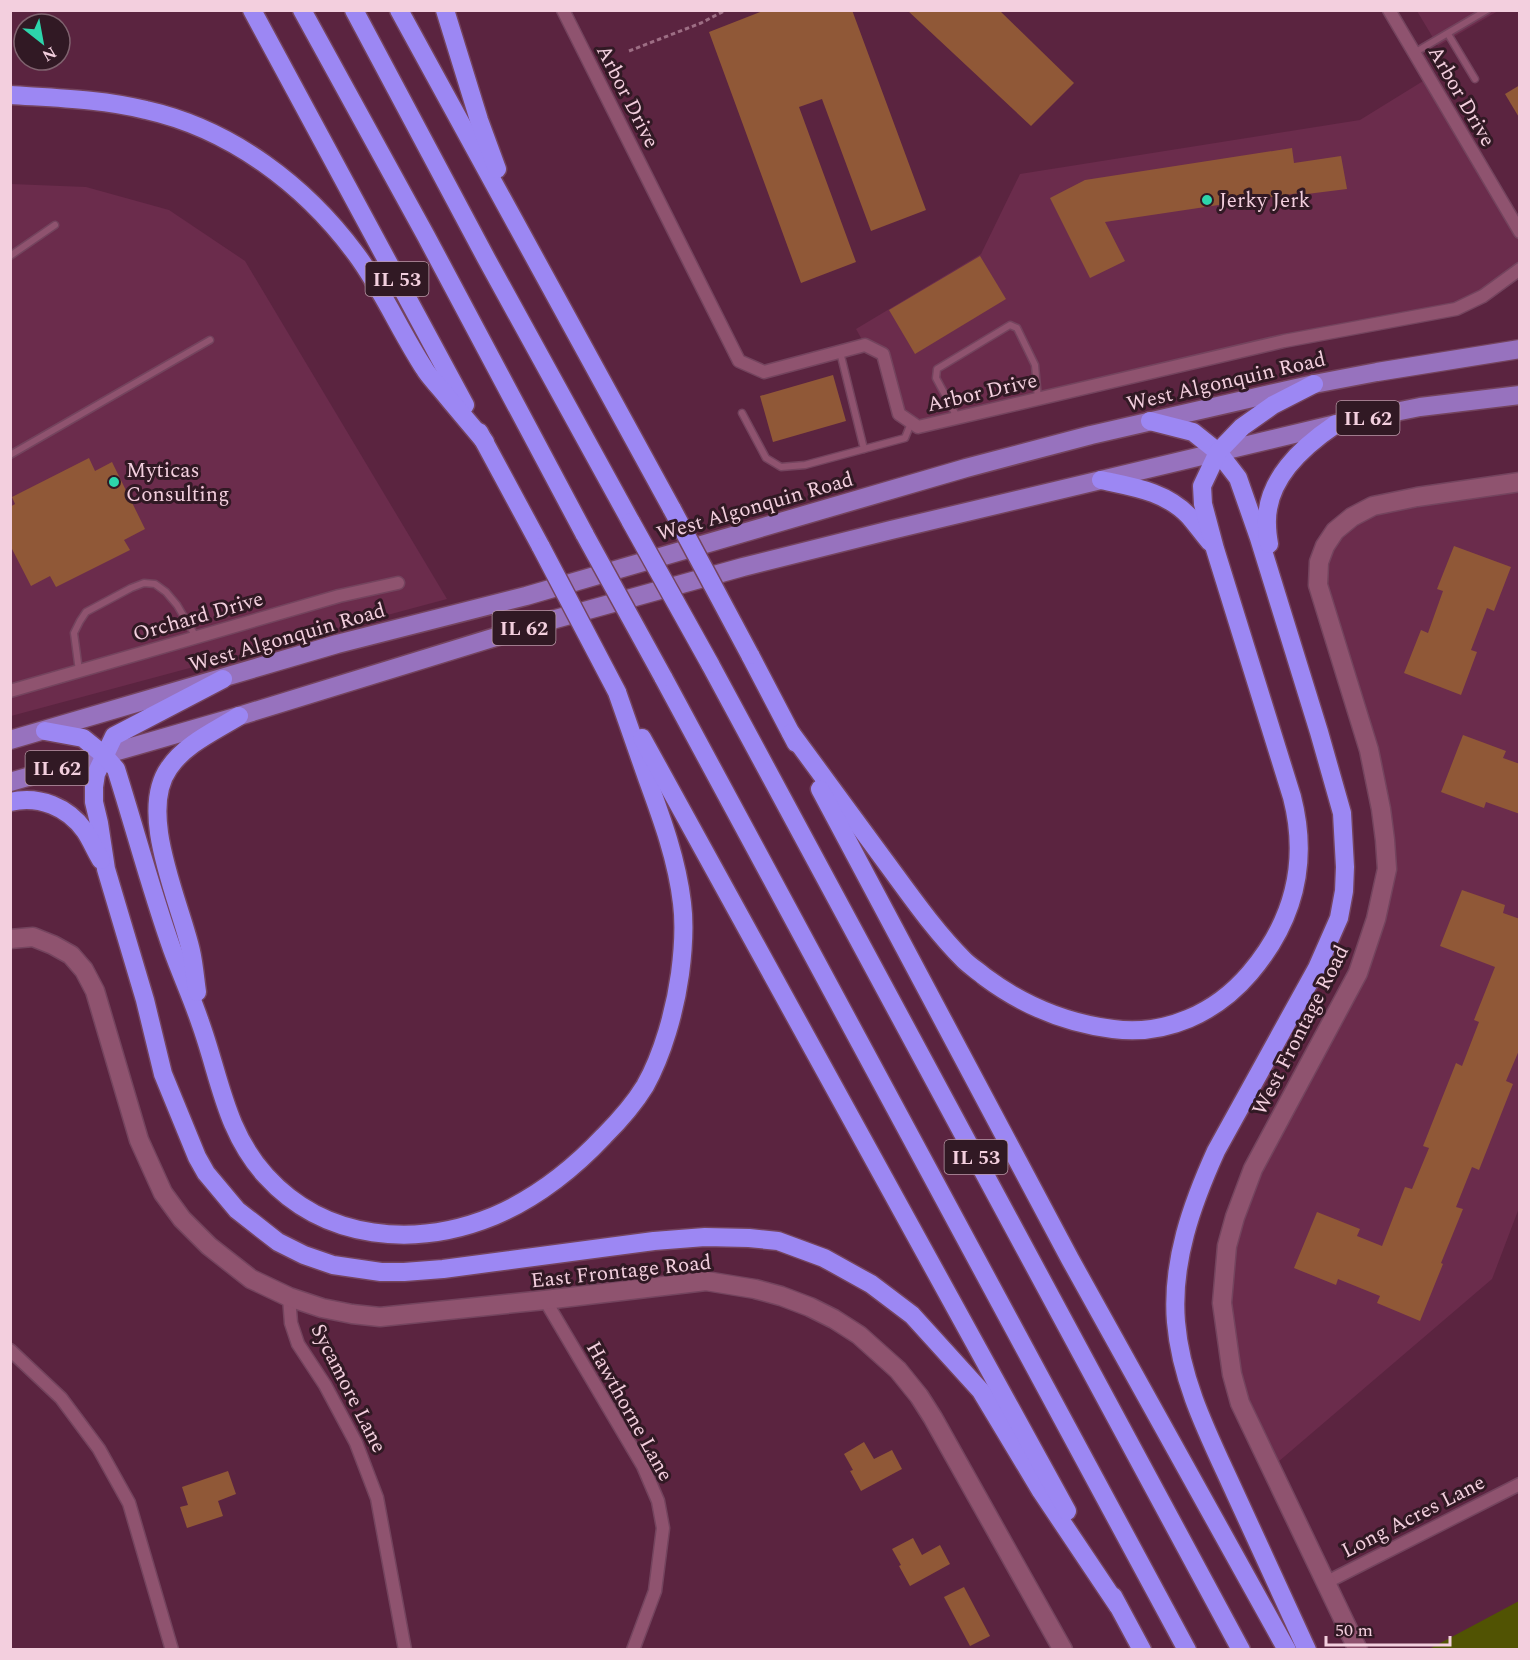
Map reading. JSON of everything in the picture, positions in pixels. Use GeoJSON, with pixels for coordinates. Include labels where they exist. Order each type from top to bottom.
{"type":"FeatureCollection","features":[{"type":"Feature","properties":{"kind":"highway","name":"IL 53"},"geometry":{"type":"LineString","coordinates":[[252,10],[617,692],[1142,1650]]}},
{"type":"Feature","properties":{"kind":"highway","name":"IL 53"},"geometry":{"type":"LineString","coordinates":[[302,10],[1187,1650]]}},
{"type":"Feature","properties":{"kind":"highway","name":"IL 53"},"geometry":{"type":"LineString","coordinates":[[354,10],[480,248],[710,664],[1242,1650]]}},
{"type":"Feature","properties":{"kind":"highway","name":"IL 53"},"geometry":{"type":"LineString","coordinates":[[399,10],[672,509],[1070,1259],[1287,1650]]}},
{"type":"Feature","properties":{"kind":"highway"},"geometry":{"type":"LineString","coordinates":[[445,10],[479,120],[521,230]]}},
{"type":"Feature","properties":{"kind":"highway"},"geometry":{"type":"LineString","coordinates":[[10,95],[98,101],[146,109],[180,118],[243,149],[273,169],[297,189],[338,230],[358,256],[425,370],[485,442]]}},
{"type":"Feature","properties":{"kind":"highway"},"geometry":{"type":"LineString","coordinates":[[791,733],[928,920],[965,961],[1018,999],[1065,1019],[1105,1028],[1152,1030],[1194,1017],[1233,992],[1266,953],[1290,909],[1299,859],[1297,817],[1215,549],[1203,504],[1202,486],[1218,452],[1242,427],[1273,405],[1314,384]]}},
{"type":"Feature","properties":{"kind":"highway"},"geometry":{"type":"LineString","coordinates":[[1150,421],[1192,432],[1218,452],[1238,478],[1278,599],[1342,813],[1346,867],[1338,918],[1317,968],[1216,1151],[1202,1181],[1178,1265],[1176,1322],[1186,1381],[1203,1423],[1308,1650]]}},
{"type":"Feature","properties":{"kind":"highway"},"geometry":{"type":"LineString","coordinates":[[1278,599],[1266,524],[1270,495],[1292,461],[1317,437],[1336,424]]}},
{"type":"Feature","properties":{"kind":"highway"},"geometry":{"type":"LineString","coordinates":[[1101,480],[1152,492],[1173,501],[1189,516],[1215,549]]}},
{"type":"Feature","properties":{"kind":"highway"},"geometry":{"type":"LineString","coordinates":[[223,679],[114,736],[96,774],[94,802],[106,869],[145,1000],[162,1074],[190,1142],[206,1173],[237,1210],[278,1242],[304,1255],[333,1265],[381,1272],[443,1269],[654,1241],[705,1237],[778,1241],[824,1258],[871,1284],[912,1315],[981,1391],[1041,1491],[1118,1606]]}},
{"type":"Feature","properties":{"kind":"highway"},"geometry":{"type":"LineString","coordinates":[[45,730],[83,738],[104,755],[116,769],[172,949],[201,1023],[226,1110],[243,1144],[266,1176],[287,1196],[308,1211],[348,1228],[384,1234],[405,1234],[452,1229],[496,1215],[530,1197],[565,1174],[587,1154],[631,1106],[645,1085],[665,1038],[680,975],[683,937],[682,905],[664,824],[617,692]]}},
{"type":"Feature","properties":{"kind":"highway"},"geometry":{"type":"LineString","coordinates":[[201,1023],[191,952],[164,860],[158,804],[159,791],[162,780],[177,757],[194,743],[239,716]]}},
{"type":"Feature","properties":{"kind":"highway"},"geometry":{"type":"LineString","coordinates":[[10,802],[32,800],[46,802],[65,811],[85,832],[106,869]]}},
{"type":"Feature","properties":{"kind":"main road","name":"West Algonquin Road"},"geometry":{"type":"LineString","coordinates":[[10,741],[337,644],[526,596],[966,468],[1150,421],[1314,384],[1520,348]]}},
{"type":"Feature","properties":{"kind":"main road","name":"IL 62"},"geometry":{"type":"LineString","coordinates":[[10,782],[239,716],[541,623],[743,567],[1336,424],[1420,407],[1520,395]]}},
{"type":"Feature","properties":{"kind":"street","name":"Arbor Drive"},"geometry":{"type":"LineString","coordinates":[[563,10],[739,361],[765,372],[865,345],[883,354],[899,414],[918,427],[1284,341],[1456,309],[1483,296],[1520,269]]}},
{"type":"Feature","properties":{"kind":"street","name":"Arbor Drive"},"geometry":{"type":"LineString","coordinates":[[1389,10],[1520,232]]}},
{"type":"Feature","properties":{"kind":"street","name":"West Frontage Road"},"geometry":{"type":"LineString","coordinates":[[1358,1650],[1240,1403],[1232,1374],[1222,1303],[1227,1246],[1253,1169],[1358,973],[1376,919],[1387,869],[1381,808],[1369,750],[1318,585],[1319,562],[1325,546],[1335,531],[1352,517],[1373,506],[1520,482]]}},
{"type":"Feature","properties":{"kind":"street","name":"Orchard Drive"},"geometry":{"type":"LineString","coordinates":[[10,691],[339,596],[398,583]]}},
{"type":"Feature","properties":{"kind":"street"},"geometry":{"type":"LineString","coordinates":[[10,939],[33,937],[53,945],[71,956],[84,970],[95,991],[139,1140],[163,1193],[182,1219],[209,1246],[251,1279],[289,1297]]}},
{"type":"Feature","properties":{"kind":"street","name":"East Frontage Road"},"geometry":{"type":"LineString","coordinates":[[289,1297],[322,1308],[380,1317],[706,1281],[755,1289],[810,1307],[834,1318],[859,1335],[898,1370],[919,1396],[1063,1650]]}},
{"type":"Feature","properties":{"kind":"street","name":"Sycamore Lane"},"geometry":{"type":"LineString","coordinates":[[289,1297],[291,1323],[298,1344],[326,1385],[356,1443],[377,1497],[405,1650]]}},
{"type":"Feature","properties":{"kind":"street","name":"Hawthorne Lane"},"geometry":{"type":"LineString","coordinates":[[545,1300],[643,1466],[658,1501],[663,1528],[656,1591],[633,1650]]}},
{"type":"Feature","properties":{"kind":"street"},"geometry":{"type":"LineString","coordinates":[[10,1350],[61,1398],[99,1449],[129,1503],[172,1650]]}},
{"type":"Feature","properties":{"kind":"street","name":"Long Acres Lane"},"geometry":{"type":"LineString","coordinates":[[1325,1583],[1520,1484]]}},
{"type":"Feature","properties":{"kind":"lane"},"geometry":{"type":"LineString","coordinates":[[1414,53],[1487,10]]}},
{"type":"Feature","properties":{"kind":"lane"},"geometry":{"type":"LineString","coordinates":[[1448,34],[1474,79]]}},
{"type":"Feature","properties":{"kind":"lane"},"geometry":{"type":"LineString","coordinates":[[10,256],[55,225]]}},
{"type":"Feature","properties":{"kind":"lane"},"geometry":{"type":"LineString","coordinates":[[957,418],[936,378],[937,369],[1010,326],[1017,328],[1035,365],[1038,399]]}},
{"type":"Feature","properties":{"kind":"lane"},"geometry":{"type":"LineString","coordinates":[[10,455],[210,340]]}},
{"type":"Feature","properties":{"kind":"lane"},"geometry":{"type":"LineString","coordinates":[[840,352],[864,449]]}},
{"type":"Feature","properties":{"kind":"lane"},"geometry":{"type":"LineString","coordinates":[[742,413],[766,458],[781,467],[805,465],[905,438],[911,422]]}},
{"type":"Feature","properties":{"kind":"lane"},"geometry":{"type":"LineString","coordinates":[[80,671],[75,633],[86,612],[144,583],[155,584],[166,592],[177,605],[196,637]]}},
{"type":"Feature","properties":{"kind":"path"},"geometry":{"type":"LineString","coordinates":[[629,51],[701,23],[726,10]]}},
{"type":"Feature","properties":{"kind":"shaded area"},"geometry":{"type":"Polygon","coordinates":[[[1417,11],[1498,11],[1438,46],[1417,11]]]}},
{"type":"Feature","properties":{"kind":"shaded area"},"geometry":{"type":"Polygon","coordinates":[[[1428,78],[1519,232],[1519,269],[1456,309],[918,427],[899,414],[883,354],[865,345],[856,329],[981,254],[1020,174],[1360,120],[1428,78]]]}},
{"type":"Feature","properties":{"kind":"shaded area"},"geometry":{"type":"Polygon","coordinates":[[[11,184],[86,187],[169,210],[245,261],[447,599],[11,716],[11,184]]]}},
{"type":"Feature","properties":{"kind":"shaded area"},"geometry":{"type":"Polygon","coordinates":[[[1519,482],[1519,1208],[1492,1279],[1271,1468],[1228,1350],[1235,1217],[1358,973],[1387,869],[1319,562],[1352,517],[1519,482]]]}},
{"type":"Feature","properties":{"kind":"shaded area"},"geometry":{"type":"Polygon","coordinates":[[[1519,1601],[1519,1649],[1431,1648],[1519,1601]]]}},
{"type":"Feature","properties":{"kind":"building"},"geometry":{"type":"Polygon","coordinates":[[[765,10],[852,10],[926,210],[871,231],[822,99],[799,107],[856,262],[801,283],[709,32],[765,10]]]}},
{"type":"Feature","properties":{"kind":"building"},"geometry":{"type":"Polygon","coordinates":[[[907,10],[999,10],[1074,83],[1031,126],[907,10]]]}},
{"type":"Feature","properties":{"kind":"building"},"geometry":{"type":"Polygon","coordinates":[[[1520,85],[1520,119],[1505,94],[1520,85]]]}},
{"type":"Feature","properties":{"kind":"building"},"geometry":{"type":"Polygon","coordinates":[[[1292,148],[1294,163],[1341,156],[1347,189],[1299,195],[1299,193],[1105,222],[1125,261],[1090,278],[1050,198],[1085,180],[1292,148]]]}},
{"type":"Feature","properties":{"kind":"building"},"geometry":{"type":"Polygon","coordinates":[[[980,256],[1006,299],[915,354],[889,310],[980,256]]]}},
{"type":"Feature","properties":{"kind":"building"},"geometry":{"type":"Polygon","coordinates":[[[833,375],[846,421],[773,442],[760,396],[833,375]]]}},
{"type":"Feature","properties":{"kind":"building"},"geometry":{"type":"Polygon","coordinates":[[[89,458],[95,471],[112,462],[145,529],[124,540],[130,550],[56,587],[50,576],[31,586],[10,545],[10,507],[15,504],[12,497],[89,458]]]}},
{"type":"Feature","properties":{"kind":"building"},"geometry":{"type":"Polygon","coordinates":[[[1454,546],[1511,567],[1494,611],[1487,608],[1471,650],[1477,652],[1461,695],[1404,673],[1421,630],[1428,633],[1443,591],[1437,589],[1454,546]]]}},
{"type":"Feature","properties":{"kind":"building"},"geometry":{"type":"Polygon","coordinates":[[[1463,735],[1506,751],[1503,758],[1520,764],[1520,814],[1486,802],[1484,808],[1441,792],[1463,735]]]}},
{"type":"Feature","properties":{"kind":"building"},"geometry":{"type":"Polygon","coordinates":[[[1462,890],[1505,905],[1503,913],[1520,919],[1520,1048],[1506,1081],[1513,1084],[1479,1170],[1472,1167],[1456,1207],[1463,1209],[1420,1321],[1377,1303],[1380,1296],[1338,1279],[1336,1285],[1294,1268],[1317,1212],[1360,1229],[1357,1236],[1382,1246],[1405,1187],[1412,1189],[1429,1148],[1423,1146],[1456,1063],[1462,1066],[1479,1022],[1474,1020],[1495,967],[1440,946],[1462,890]]]}},
{"type":"Feature","properties":{"kind":"building"},"geometry":{"type":"Polygon","coordinates":[[[864,1442],[874,1459],[892,1450],[902,1469],[861,1491],[844,1454],[864,1442]]]}},
{"type":"Feature","properties":{"kind":"building"},"geometry":{"type":"Polygon","coordinates":[[[228,1471],[236,1494],[218,1501],[223,1516],[187,1528],[180,1507],[188,1505],[182,1487],[228,1471]]]}},
{"type":"Feature","properties":{"kind":"building"},"geometry":{"type":"Polygon","coordinates":[[[913,1538],[922,1555],[940,1545],[950,1564],[910,1586],[892,1549],[913,1538]]]}},
{"type":"Feature","properties":{"kind":"building"},"geometry":{"type":"Polygon","coordinates":[[[964,1587],[990,1636],[970,1646],[944,1597],[964,1587]]]}},
{"type":"Feature","properties":{"kind":"place","name":"Jerky Jerk"},"geometry":{"type":"Point","coordinates":[1207,200]}},
{"type":"Feature","properties":{"kind":"place","name":"Myticas Consulting"},"geometry":{"type":"Point","coordinates":[114,482]}}]}
